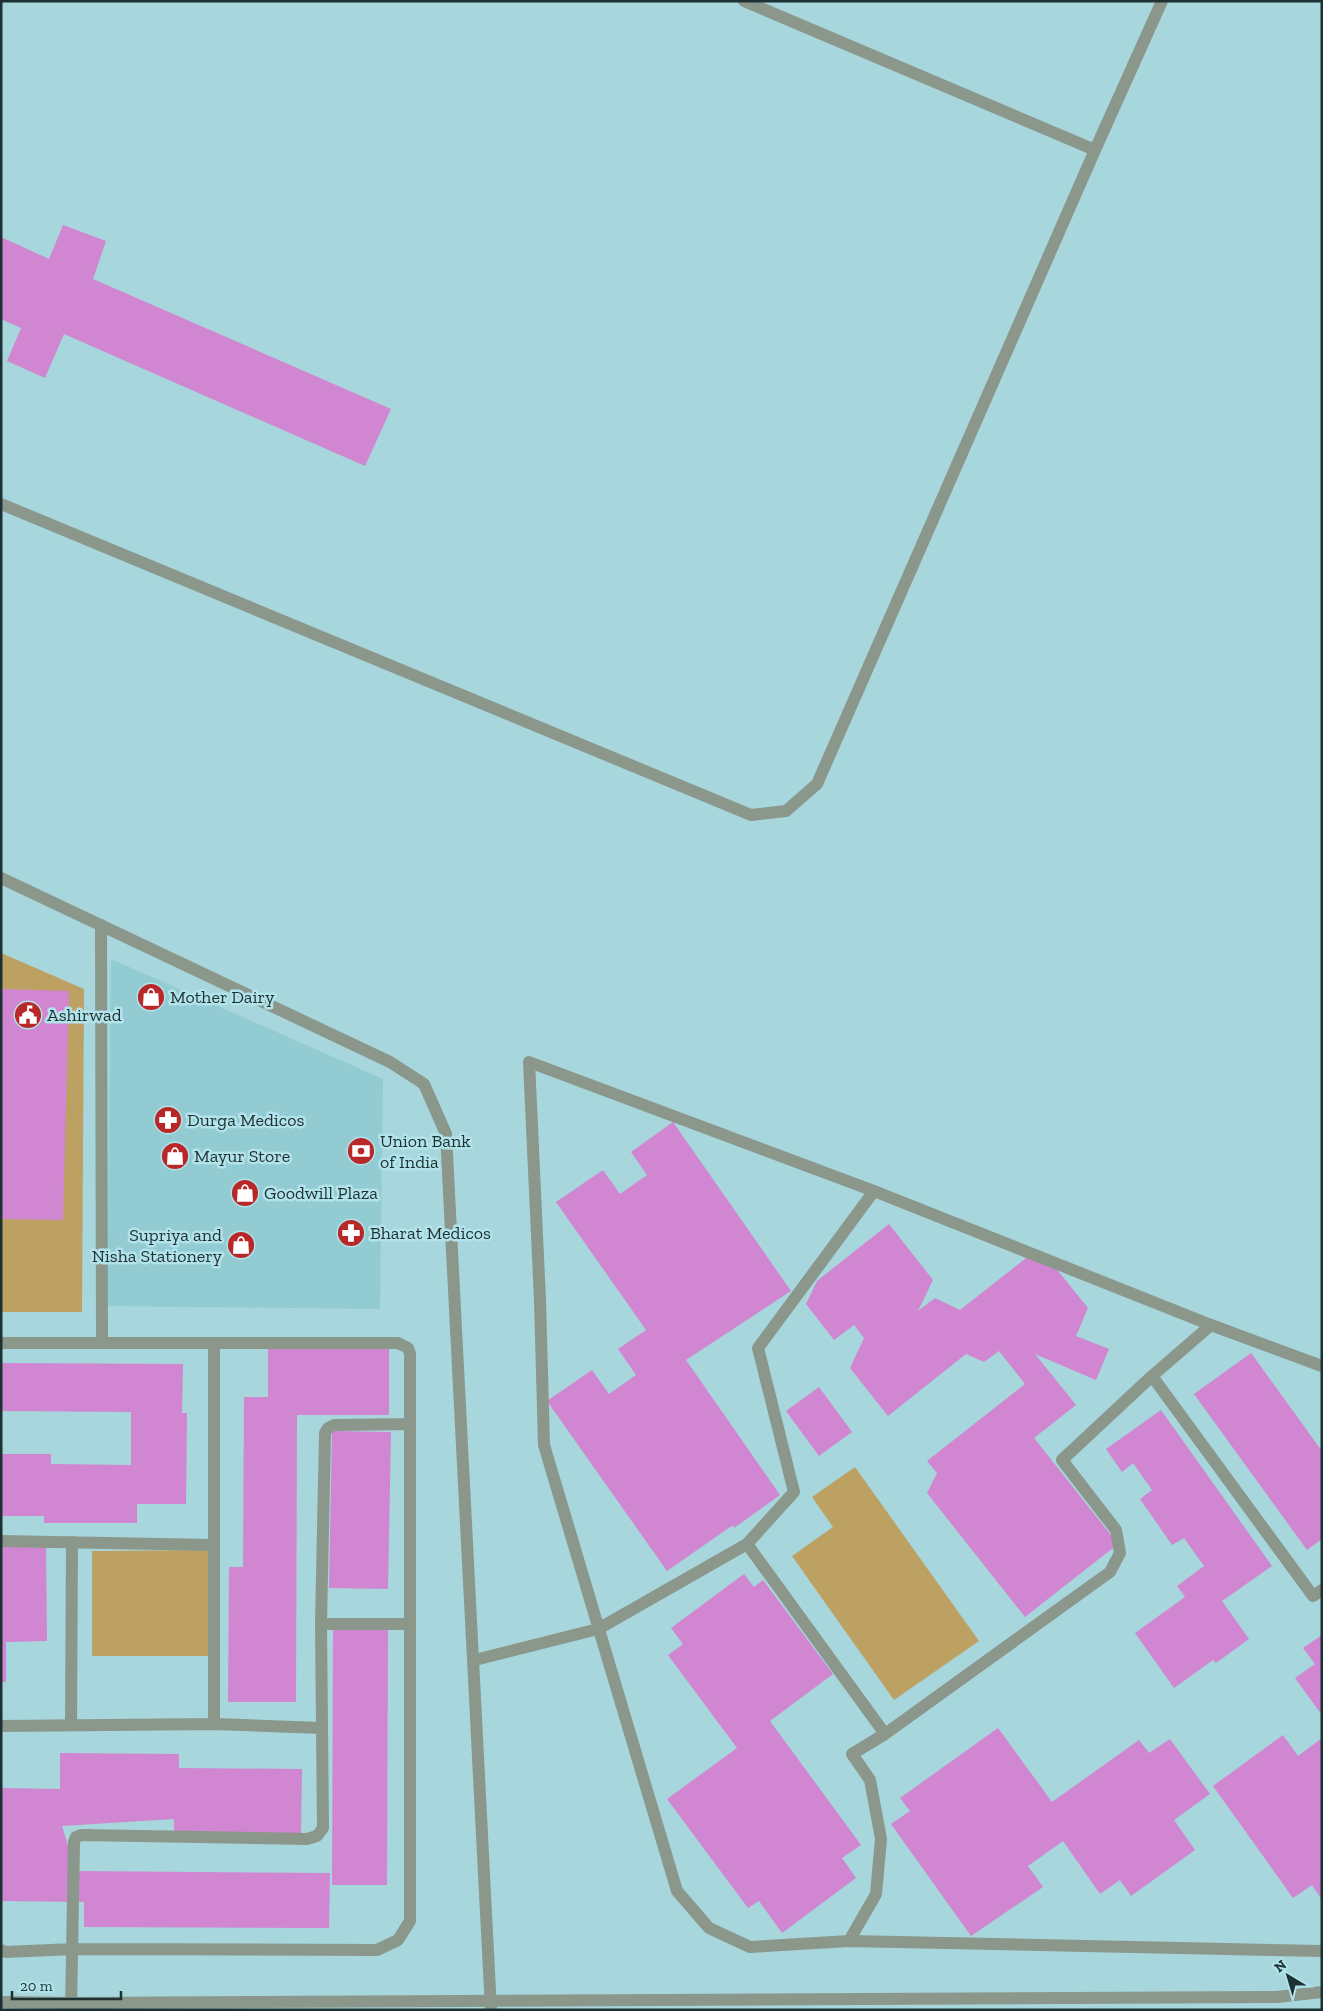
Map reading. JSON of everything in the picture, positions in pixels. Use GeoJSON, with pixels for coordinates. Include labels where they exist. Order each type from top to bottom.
{"type":"FeatureCollection","features":[{"type":"Feature","properties":{"kind":"street"},"geometry":{"type":"LineString","coordinates":[[744,1],[1095,150]]}},
{"type":"Feature","properties":{"kind":"street"},"geometry":{"type":"LineString","coordinates":[[1,504],[751,815],[786,811],[816,784],[1162,1]]}},
{"type":"Feature","properties":{"kind":"street"},"geometry":{"type":"LineString","coordinates":[[1,878],[390,1062],[424,1084],[446,1134],[475,1660],[491,2005]]}},
{"type":"Feature","properties":{"kind":"street"},"geometry":{"type":"LineString","coordinates":[[101,925],[102,1343]]}},
{"type":"Feature","properties":{"kind":"street"},"geometry":{"type":"LineString","coordinates":[[1322,1366],[1211,1325],[874,1191],[529,1062],[540,1290],[544,1445],[677,1891],[710,1928],[750,1947],[848,1940],[1322,1951]]}},
{"type":"Feature","properties":{"kind":"street"},"geometry":{"type":"LineString","coordinates":[[475,1660],[598,1629],[747,1544],[794,1492],[758,1348],[874,1191]]}},
{"type":"Feature","properties":{"kind":"street"},"geometry":{"type":"LineString","coordinates":[[848,1940],[876,1894],[881,1839],[870,1780],[852,1754],[885,1734],[1110,1572],[1120,1553],[1116,1530],[1062,1460],[1152,1376],[1211,1325]]}},
{"type":"Feature","properties":{"kind":"street"},"geometry":{"type":"LineString","coordinates":[[1,1342],[398,1343],[405,1345],[410,1354],[410,1921],[398,1940],[378,1950],[73,1950],[6,1952],[1,1950]]}},
{"type":"Feature","properties":{"kind":"street"},"geometry":{"type":"LineString","coordinates":[[214,1344],[214,1724]]}},
{"type":"Feature","properties":{"kind":"street"},"geometry":{"type":"LineString","coordinates":[[1152,1376],[1313,1596],[1322,1590]]}},
{"type":"Feature","properties":{"kind":"street"},"geometry":{"type":"LineString","coordinates":[[71,2007],[74,1842],[76,1837],[81,1835],[307,1839],[317,1836],[323,1828],[321,1624],[326,1433],[328,1428],[334,1425],[410,1424]]}},
{"type":"Feature","properties":{"kind":"street"},"geometry":{"type":"LineString","coordinates":[[1,1541],[214,1545]]}},
{"type":"Feature","properties":{"kind":"street"},"geometry":{"type":"LineString","coordinates":[[71,1724],[72,1542]]}},
{"type":"Feature","properties":{"kind":"street"},"geometry":{"type":"LineString","coordinates":[[747,1544],[885,1734]]}},
{"type":"Feature","properties":{"kind":"street"},"geometry":{"type":"LineString","coordinates":[[321,1624],[410,1624]]}},
{"type":"Feature","properties":{"kind":"street"},"geometry":{"type":"LineString","coordinates":[[1,1726],[214,1724],[321,1728]]}},
{"type":"Feature","properties":{"kind":"street"},"geometry":{"type":"LineString","coordinates":[[1,2002],[71,2007],[491,2005],[1276,1997],[1322,1992]]}},
{"type":"Feature","properties":{"kind":"shaded area"},"geometry":{"type":"Polygon","coordinates":[[[1,953],[84,989],[82,1312],[1,1312],[1,953]]]}},
{"type":"Feature","properties":{"kind":"shaded area","name":"Goodwill Plaza"},"geometry":{"type":"Polygon","coordinates":[[[111,959],[383,1079],[380,1309],[107,1306],[111,959]]]}},
{"type":"Feature","properties":{"kind":"shaded area"},"geometry":{"type":"Polygon","coordinates":[[[855,1467],[979,1641],[894,1700],[792,1556],[833,1527],[812,1497],[855,1467]]]}},
{"type":"Feature","properties":{"kind":"shaded area"},"geometry":{"type":"Polygon","coordinates":[[[208,1550],[208,1656],[92,1656],[92,1551],[208,1550]]]}},
{"type":"Feature","properties":{"kind":"building"},"geometry":{"type":"Polygon","coordinates":[[[63,225],[106,241],[93,279],[391,409],[365,466],[64,334],[45,378],[7,361],[21,328],[1,319],[1,237],[49,259],[63,225]]]}},
{"type":"Feature","properties":{"kind":"building"},"geometry":{"type":"Polygon","coordinates":[[[1,989],[69,991],[63,1220],[1,1219],[1,989]]]}},
{"type":"Feature","properties":{"kind":"building"},"geometry":{"type":"Polygon","coordinates":[[[673,1122],[791,1291],[686,1360],[780,1495],[734,1528],[733,1525],[667,1571],[547,1401],[592,1370],[609,1394],[636,1375],[618,1349],[646,1330],[556,1202],[603,1170],[620,1194],[647,1175],[631,1152],[673,1122]]]}},
{"type":"Feature","properties":{"kind":"building"},"geometry":{"type":"Polygon","coordinates":[[[889,1224],[933,1280],[918,1311],[935,1298],[960,1310],[1030,1255],[1054,1266],[1088,1308],[1076,1336],[1109,1349],[1096,1380],[1035,1354],[1076,1405],[1034,1438],[1118,1544],[1025,1617],[927,1493],[937,1473],[927,1461],[1025,1384],[999,1351],[984,1362],[966,1354],[888,1416],[850,1368],[864,1338],[854,1325],[834,1340],[806,1304],[817,1281],[889,1224]]]}},
{"type":"Feature","properties":{"kind":"building"},"geometry":{"type":"Polygon","coordinates":[[[268,1347],[389,1348],[389,1415],[297,1415],[296,1702],[228,1702],[229,1567],[243,1567],[244,1397],[268,1397],[268,1347]]]}},
{"type":"Feature","properties":{"kind":"building"},"geometry":{"type":"Polygon","coordinates":[[[1251,1353],[1322,1451],[1322,1539],[1307,1550],[1194,1394],[1251,1353]]]}},
{"type":"Feature","properties":{"kind":"building"},"geometry":{"type":"Polygon","coordinates":[[[1,1363],[183,1364],[182,1413],[187,1413],[186,1504],[137,1504],[137,1523],[44,1523],[44,1516],[1,1516],[1,1454],[51,1454],[51,1464],[131,1465],[131,1412],[1,1411],[1,1363]]]}},
{"type":"Feature","properties":{"kind":"building"},"geometry":{"type":"Polygon","coordinates":[[[819,1387],[852,1432],[819,1456],[786,1411],[819,1387]]]}},
{"type":"Feature","properties":{"kind":"building"},"geometry":{"type":"Polygon","coordinates":[[[1161,1410],[1272,1566],[1222,1601],[1249,1639],[1216,1663],[1213,1660],[1174,1688],[1135,1633],[1185,1597],[1177,1586],[1204,1566],[1184,1538],[1172,1545],[1140,1499],[1152,1490],[1133,1463],[1122,1472],[1106,1449],[1161,1410]]]}},
{"type":"Feature","properties":{"kind":"building"},"geometry":{"type":"Polygon","coordinates":[[[332,1431],[391,1432],[388,1589],[329,1588],[332,1431]]]}},
{"type":"Feature","properties":{"kind":"building"},"geometry":{"type":"Polygon","coordinates":[[[1,1547],[46,1547],[47,1641],[6,1642],[6,1682],[1,1682],[1,1547]]]}},
{"type":"Feature","properties":{"kind":"building"},"geometry":{"type":"Polygon","coordinates":[[[744,1574],[754,1587],[763,1580],[833,1674],[770,1721],[861,1845],[842,1858],[856,1878],[782,1933],[759,1901],[748,1908],[667,1799],[737,1748],[668,1655],[683,1644],[671,1628],[744,1574]]]}},
{"type":"Feature","properties":{"kind":"building"},"geometry":{"type":"Polygon","coordinates":[[[333,1629],[388,1629],[387,1885],[332,1885],[333,1629]]]}},
{"type":"Feature","properties":{"kind":"building"},"geometry":{"type":"Polygon","coordinates":[[[1322,1635],[1322,1715],[1295,1678],[1315,1664],[1303,1648],[1322,1635]]]}},
{"type":"Feature","properties":{"kind":"building"},"geometry":{"type":"Polygon","coordinates":[[[998,1728],[1052,1802],[1139,1740],[1149,1753],[1170,1739],[1210,1794],[1174,1820],[1195,1850],[1131,1896],[1120,1880],[1100,1894],[1063,1841],[1028,1866],[1043,1887],[971,1936],[891,1824],[910,1811],[900,1798],[998,1728]]]}},
{"type":"Feature","properties":{"kind":"building"},"geometry":{"type":"Polygon","coordinates":[[[1283,1735],[1298,1756],[1322,1738],[1322,1900],[1312,1885],[1293,1898],[1213,1786],[1283,1735]]]}},
{"type":"Feature","properties":{"kind":"building"},"geometry":{"type":"Polygon","coordinates":[[[60,1753],[179,1754],[179,1768],[302,1769],[301,1836],[174,1835],[174,1819],[62,1826],[76,1871],[330,1873],[329,1928],[84,1927],[84,1902],[1,1901],[1,1788],[60,1789],[60,1753]]]}},
{"type":"Feature","properties":{"kind":"place","name":"Mother Dairy"},"geometry":{"type":"Point","coordinates":[151,997]}},
{"type":"Feature","properties":{"kind":"place","name":"Ashirwad"},"geometry":{"type":"Point","coordinates":[28,1015]}},
{"type":"Feature","properties":{"kind":"place","name":"Durga Medicos"},"geometry":{"type":"Point","coordinates":[168,1120]}},
{"type":"Feature","properties":{"kind":"place","name":"Union Bank of India"},"geometry":{"type":"Point","coordinates":[361,1151]}},
{"type":"Feature","properties":{"kind":"place","name":"Mayur Store"},"geometry":{"type":"Point","coordinates":[175,1156]}},
{"type":"Feature","properties":{"kind":"place","name":"Goodwill Plaza"},"geometry":{"type":"Point","coordinates":[245,1193]}},
{"type":"Feature","properties":{"kind":"place","name":"Bharat Medicos"},"geometry":{"type":"Point","coordinates":[351,1233]}},
{"type":"Feature","properties":{"kind":"place","name":"Supriya and Nisha Stationery"},"geometry":{"type":"Point","coordinates":[241,1245]}}]}
